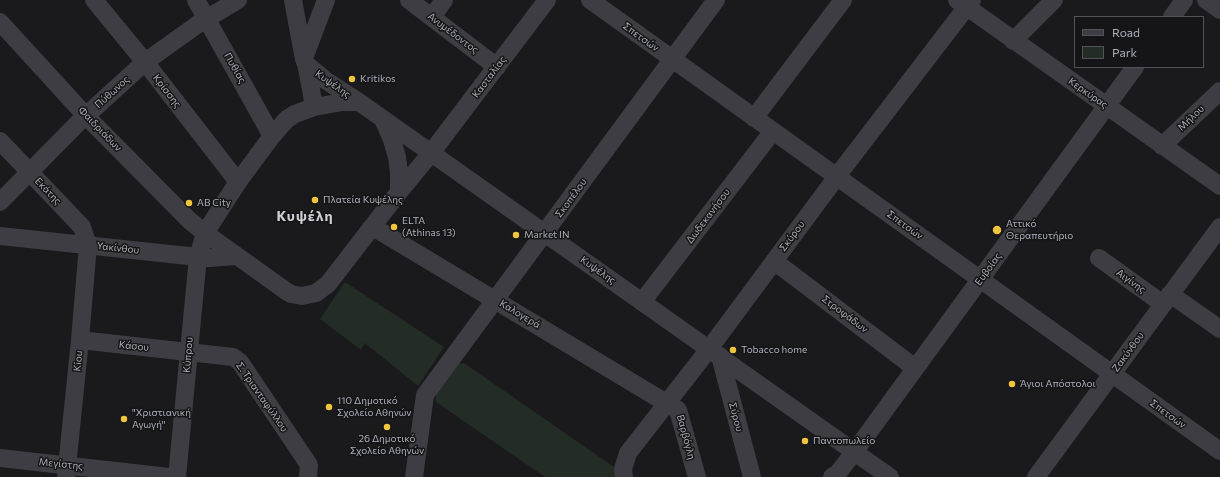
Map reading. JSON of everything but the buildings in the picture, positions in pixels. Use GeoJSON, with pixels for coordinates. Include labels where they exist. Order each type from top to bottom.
{"type":"FeatureCollection","features":[{"type":"Feature","properties":{"kind":"street","name":"Κρίσσης"},"geometry":{"type":"LineString","coordinates":[[94,0],[145,62],[238,182]]}},
{"type":"Feature","properties":{"kind":"street","name":"Πυθίας"},"geometry":{"type":"LineString","coordinates":[[196,0],[272,136]]}},
{"type":"Feature","properties":{"kind":"street","name":"Πύθωνος"},"geometry":{"type":"LineString","coordinates":[[0,202],[86,116],[145,62],[206,18],[238,0]]}},
{"type":"Feature","properties":{"kind":"street"},"geometry":{"type":"LineString","coordinates":[[293,0],[314,107]]}},
{"type":"Feature","properties":{"kind":"street"},"geometry":{"type":"LineString","coordinates":[[305,61],[326,0]]}},
{"type":"Feature","properties":{"kind":"street","name":"Ανυμέδοντος"},"geometry":{"type":"LineString","coordinates":[[409,0],[497,67]]}},
{"type":"Feature","properties":{"kind":"street"},"geometry":{"type":"LineString","coordinates":[[432,17],[444,0]]}},
{"type":"Feature","properties":{"kind":"street","name":"Κασταλίας"},"geometry":{"type":"LineString","coordinates":[[432,153],[547,0]]}},
{"type":"Feature","properties":{"kind":"street","name":"Σπετσών"},"geometry":{"type":"LineString","coordinates":[[590,0],[1220,451]]}},
{"type":"Feature","properties":{"kind":"street","name":"Σκοπέλου"},"geometry":{"type":"LineString","coordinates":[[414,477],[425,395],[716,0]]}},
{"type":"Feature","properties":{"kind":"street"},"geometry":{"type":"LineString","coordinates":[[754,118],[843,0]]}},
{"type":"Feature","properties":{"kind":"street"},"geometry":{"type":"LineString","coordinates":[[1013,41],[1054,0]]}},
{"type":"Feature","properties":{"kind":"street"},"geometry":{"type":"LineString","coordinates":[[1173,16],[1184,0]]}},
{"type":"Feature","properties":{"kind":"street"},"geometry":{"type":"LineString","coordinates":[[1206,0],[1220,10]]}},
{"type":"Feature","properties":{"kind":"street","name":"Κερκύρας"},"geometry":{"type":"LineString","coordinates":[[965,2],[1013,41],[1220,186]]}},
{"type":"Feature","properties":{"kind":"street","name":"Σκύρου"},"geometry":{"type":"LineString","coordinates":[[624,477],[623,469],[628,453],[667,402],[714,353],[774,261],[965,2]]}},
{"type":"Feature","properties":{"kind":"street","name":"Φαιδριάδων"},"geometry":{"type":"LineString","coordinates":[[0,22],[86,116],[189,220],[205,233]]}},
{"type":"Feature","properties":{"kind":"street","name":"Κυψέλης"},"geometry":{"type":"LineString","coordinates":[[305,61],[325,80],[432,153],[890,477]]}},
{"type":"Feature","properties":{"kind":"street","name":"Ευβοίας"},"geometry":{"type":"LineString","coordinates":[[832,477],[838,473],[855,451],[1134,68]]}},
{"type":"Feature","properties":{"kind":"street","name":"Μήλου"},"geometry":{"type":"LineString","coordinates":[[1162,146],[1220,91]]}},
{"type":"Feature","properties":{"kind":"street"},"geometry":{"type":"LineString","coordinates":[[359,102],[348,101],[314,107],[295,114],[287,119],[272,136],[238,182],[205,233],[235,256],[286,291],[299,295],[311,295],[321,290],[328,284],[399,192],[432,153]]}},
{"type":"Feature","properties":{"kind":"street"},"geometry":{"type":"LineString","coordinates":[[382,119],[392,140],[397,156],[400,172],[399,192]]}},
{"type":"Feature","properties":{"kind":"street","name":"Δωδεκανήσου"},"geometry":{"type":"LineString","coordinates":[[642,302],[773,131]]}},
{"type":"Feature","properties":{"kind":"street","name":"Εκάτης"},"geometry":{"type":"LineString","coordinates":[[0,141],[82,226],[88,245]]}},
{"type":"Feature","properties":{"kind":"street","name":"Καλογερά"},"geometry":{"type":"LineString","coordinates":[[373,226],[667,402]]}},
{"type":"Feature","properties":{"kind":"street","name":"Ζακύνθου"},"geometry":{"type":"LineString","coordinates":[[1036,477],[1220,227]]}},
{"type":"Feature","properties":{"kind":"street","name":"Κύπρου"},"geometry":{"type":"LineString","coordinates":[[177,477],[198,257],[205,233]]}},
{"type":"Feature","properties":{"kind":"street","name":"Υακίνθου"},"geometry":{"type":"LineString","coordinates":[[0,236],[209,258],[235,256]]}},
{"type":"Feature","properties":{"kind":"street","name":"Kiou"},"geometry":{"type":"LineString","coordinates":[[67,471],[88,245]]}},
{"type":"Feature","properties":{"kind":"street","name":"Αιγίνης"},"geometry":{"type":"LineString","coordinates":[[1099,258],[1220,329]]}},
{"type":"Feature","properties":{"kind":"street","name":"Στροφάδων"},"geometry":{"type":"LineString","coordinates":[[774,261],[915,368]]}},
{"type":"Feature","properties":{"kind":"street","name":"Κάσου"},"geometry":{"type":"LineString","coordinates":[[80,340],[188,352]]}},
{"type":"Feature","properties":{"kind":"street","name":"Σ. Τριανταφύλλου"},"geometry":{"type":"LineString","coordinates":[[188,352],[233,357],[240,362],[309,465],[308,477]]}},
{"type":"Feature","properties":{"kind":"street","name":"Σύρου"},"geometry":{"type":"LineString","coordinates":[[714,353],[752,477]]}},
{"type":"Feature","properties":{"kind":"street","name":"Βαρβόγλη"},"geometry":{"type":"LineString","coordinates":[[667,402],[678,410],[697,477]]}},
{"type":"Feature","properties":{"kind":"street","name":"Μεγίστης"},"geometry":{"type":"LineString","coordinates":[[0,458],[67,471],[169,477]]}},
{"type":"Feature","properties":{"kind":"green space"},"geometry":{"type":"Polygon","coordinates":[[[345,282],[444,347],[418,386],[365,343],[361,350],[320,319],[345,282]]]}},
{"type":"Feature","properties":{"kind":"green space"},"geometry":{"type":"Polygon","coordinates":[[[464,363],[614,467],[617,477],[545,477],[436,402],[436,393],[456,364],[464,363]]]}},
{"type":"Feature","properties":{"kind":"place","name":"Kritikos"},"geometry":{"type":"Point","coordinates":[352,79]}},
{"type":"Feature","properties":{"kind":"place","name":"Πλατεία Κυψέλης"},"geometry":{"type":"Point","coordinates":[315,200]}},
{"type":"Feature","properties":{"kind":"place","name":"AB City"},"geometry":{"type":"Point","coordinates":[189,203]}},
{"type":"Feature","properties":{"kind":"place","name":"ELTA (Athinas 13)"},"geometry":{"type":"Point","coordinates":[394,227]}},
{"type":"Feature","properties":{"kind":"place","name":"Αττικό Θεραπευτήριο"},"geometry":{"type":"Point","coordinates":[997,230]}},
{"type":"Feature","properties":{"kind":"place","name":"Market IN"},"geometry":{"type":"Point","coordinates":[516,235]}},
{"type":"Feature","properties":{"kind":"place","name":"Tobacco home"},"geometry":{"type":"Point","coordinates":[733,350]}},
{"type":"Feature","properties":{"kind":"place","name":"Άγιοι Απόστολοι"},"geometry":{"type":"Point","coordinates":[1012,384]}},
{"type":"Feature","properties":{"kind":"place","name":"110 Δημοτικό Σχολείο Αθηνών"},"geometry":{"type":"Point","coordinates":[329,407]}},
{"type":"Feature","properties":{"kind":"place","name":"\"Χριστιανική Αγωγή\""},"geometry":{"type":"Point","coordinates":[124,419]}},
{"type":"Feature","properties":{"kind":"place","name":"26 Δημοτικό Σχολείο Αθηνών"},"geometry":{"type":"Point","coordinates":[387,427]}},
{"type":"Feature","properties":{"kind":"place","name":"Παντοπωλείο"},"geometry":{"type":"Point","coordinates":[805,441]}},
{"type":"Feature","properties":{"kind":"district","name":"Κυψέλη"},"geometry":{"type":"Point","coordinates":[305,216]}}]}
